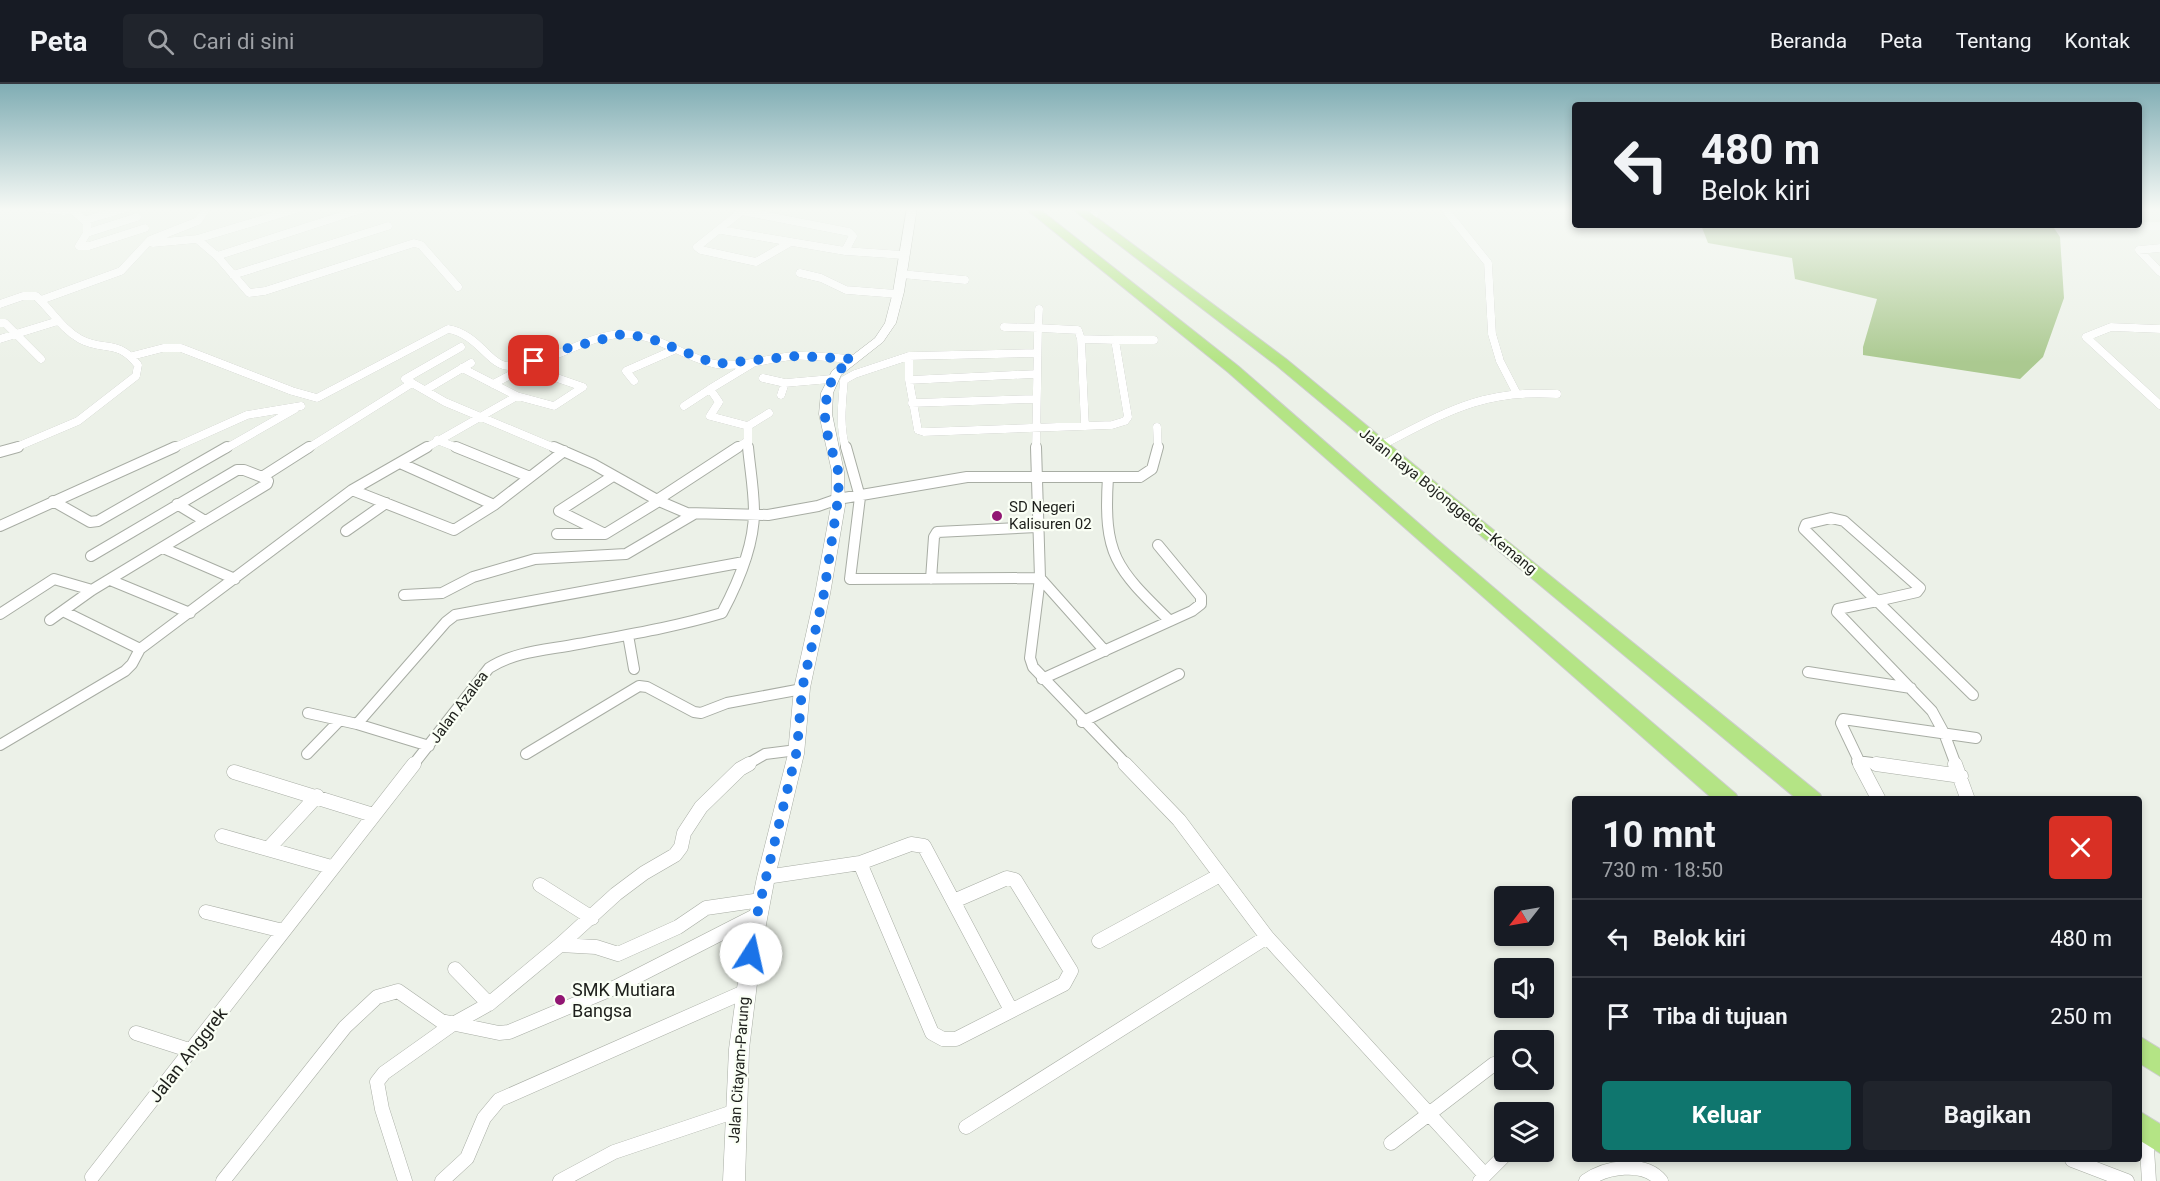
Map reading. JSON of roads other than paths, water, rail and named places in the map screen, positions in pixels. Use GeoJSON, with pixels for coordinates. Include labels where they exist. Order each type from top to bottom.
{"type":"FeatureCollection","features":[{"type":"Feature","properties":{"kind":"highway"},"geometry":{"type":"LineString","coordinates":[[1095,259],[1233,369],[1724,796]]}},
{"type":"Feature","properties":{"kind":"highway","name":"Jalan Raya Bojonggede—Kemang"},"geometry":{"type":"LineString","coordinates":[[1152,259],[1281,362],[1380,446],[1808,796]]}},
{"type":"Feature","properties":{"kind":"highway"},"geometry":{"type":"LineString","coordinates":[[2142,1050],[2160,1064]]}},
{"type":"Feature","properties":{"kind":"main road"},"geometry":{"type":"LineString","coordinates":[[831,380],[852,359],[886,332],[892,321],[903,259]]}},
{"type":"Feature","properties":{"kind":"main road","name":"Jalan Citayam-Parung"},"geometry":{"type":"LineString","coordinates":[[734,1181],[733,1112],[744,992],[759,908],[797,750],[802,689],[824,593],[838,499],[839,474],[825,419],[827,391],[831,380]]}},
{"type":"Feature","properties":{"kind":"street"},"geometry":{"type":"LineString","coordinates":[[41,300],[121,271],[132,259]]}},
{"type":"Feature","properties":{"kind":"street"},"geometry":{"type":"LineString","coordinates":[[220,259],[249,293],[362,259]]}},
{"type":"Feature","properties":{"kind":"street"},"geometry":{"type":"LineString","coordinates":[[233,275],[283,259]]}},
{"type":"Feature","properties":{"kind":"street"},"geometry":{"type":"LineString","coordinates":[[434,259],[458,287]]}},
{"type":"Feature","properties":{"kind":"street"},"geometry":{"type":"LineString","coordinates":[[743,259],[756,262],[764,259]]}},
{"type":"Feature","properties":{"kind":"street"},"geometry":{"type":"LineString","coordinates":[[1485,259],[1490,267],[1488,318],[1491,338],[1516,392]]}},
{"type":"Feature","properties":{"kind":"street"},"geometry":{"type":"LineString","coordinates":[[2147,259],[2160,273]]}},
{"type":"Feature","properties":{"kind":"street"},"geometry":{"type":"LineString","coordinates":[[801,273],[821,278],[846,290],[897,294]]}},
{"type":"Feature","properties":{"kind":"street"},"geometry":{"type":"LineString","coordinates":[[901,274],[965,280]]}},
{"type":"Feature","properties":{"kind":"street"},"geometry":{"type":"LineString","coordinates":[[0,304],[29,295],[36,296],[57,321],[83,341],[111,345],[132,356],[138,365],[136,376],[86,415],[35,441],[0,452]]}},
{"type":"Feature","properties":{"kind":"street"},"geometry":{"type":"LineString","coordinates":[[1039,309],[1036,353],[1035,477],[1040,578],[1030,658],[1033,667],[1082,722],[1179,820],[1267,937],[1430,1113],[1483,1178],[1498,1162]]}},
{"type":"Feature","properties":{"kind":"street"},"geometry":{"type":"LineString","coordinates":[[0,339],[57,321]]}},
{"type":"Feature","properties":{"kind":"street"},"geometry":{"type":"LineString","coordinates":[[0,323],[5,323],[41,359]]}},
{"type":"Feature","properties":{"kind":"street"},"geometry":{"type":"LineString","coordinates":[[1004,327],[1077,328],[1081,339],[1085,426]]}},
{"type":"Feature","properties":{"kind":"street"},"geometry":{"type":"LineString","coordinates":[[2160,329],[2111,327],[2086,337],[2160,405]]}},
{"type":"Feature","properties":{"kind":"street"},"geometry":{"type":"LineString","coordinates":[[53,501],[90,522],[95,522],[301,406],[448,329],[463,332],[477,341],[496,364],[506,366],[525,364],[620,334],[649,338],[716,364],[796,356],[852,359]]}},
{"type":"Feature","properties":{"kind":"street"},"geometry":{"type":"LineString","coordinates":[[1081,339],[1155,339]]}},
{"type":"Feature","properties":{"kind":"street"},"geometry":{"type":"LineString","coordinates":[[909,356],[912,404],[918,430],[921,432],[1116,424],[1127,419],[1115,340]]}},
{"type":"Feature","properties":{"kind":"street"},"geometry":{"type":"LineString","coordinates":[[461,347],[406,378],[445,402],[564,451],[658,501],[694,514],[754,516],[818,506],[838,499],[860,497],[953,478],[1140,477],[1156,466],[1157,427]]}},
{"type":"Feature","properties":{"kind":"street"},"geometry":{"type":"LineString","coordinates":[[132,356],[163,348],[181,348],[292,391],[317,398]]}},
{"type":"Feature","properties":{"kind":"street"},"geometry":{"type":"LineString","coordinates":[[634,381],[626,371],[676,349]]}},
{"type":"Feature","properties":{"kind":"street"},"geometry":{"type":"LineString","coordinates":[[1036,353],[909,356],[855,374],[844,380],[841,412],[842,435],[860,497],[849,578],[1040,578],[1105,651]]}},
{"type":"Feature","properties":{"kind":"street"},"geometry":{"type":"LineString","coordinates":[[684,406],[758,360]]}},
{"type":"Feature","properties":{"kind":"street"},"geometry":{"type":"LineString","coordinates":[[426,389],[471,363]]}},
{"type":"Feature","properties":{"kind":"street"},"geometry":{"type":"LineString","coordinates":[[462,368],[493,384],[517,396],[554,406],[583,387],[531,369],[519,371],[493,384]]}},
{"type":"Feature","properties":{"kind":"street"},"geometry":{"type":"LineString","coordinates":[[909,380],[1036,374]]}},
{"type":"Feature","properties":{"kind":"street"},"geometry":{"type":"LineString","coordinates":[[763,378],[785,383],[831,380]]}},
{"type":"Feature","properties":{"kind":"street"},"geometry":{"type":"LineString","coordinates":[[262,477],[412,383]]}},
{"type":"Feature","properties":{"kind":"street"},"geometry":{"type":"LineString","coordinates":[[781,395],[785,383]]}},
{"type":"Feature","properties":{"kind":"street"},"geometry":{"type":"LineString","coordinates":[[710,389],[719,402],[710,416],[748,426],[769,413]]}},
{"type":"Feature","properties":{"kind":"street"},"geometry":{"type":"LineString","coordinates":[[1380,446],[1470,405],[1498,395],[1516,392],[1557,394]]}},
{"type":"Feature","properties":{"kind":"street"},"geometry":{"type":"LineString","coordinates":[[0,745],[125,671],[132,664],[140,649],[352,490],[517,396]]}},
{"type":"Feature","properties":{"kind":"street"},"geometry":{"type":"LineString","coordinates":[[912,404],[1035,399]]}},
{"type":"Feature","properties":{"kind":"street"},"geometry":{"type":"LineString","coordinates":[[0,526],[247,415],[301,406]]}},
{"type":"Feature","properties":{"kind":"street","name":"Jalan Azalea"},"geometry":{"type":"LineString","coordinates":[[283,931],[331,867],[429,746],[482,674],[493,664],[528,654],[628,635],[722,612],[744,562],[754,516],[746,442],[748,426]]}},
{"type":"Feature","properties":{"kind":"street"},"geometry":{"type":"LineString","coordinates":[[437,440],[530,477]]}},
{"type":"Feature","properties":{"kind":"street"},"geometry":{"type":"LineString","coordinates":[[557,534],[605,534],[746,442]]}},
{"type":"Feature","properties":{"kind":"street"},"geometry":{"type":"LineString","coordinates":[[352,490],[452,530],[494,505],[564,451]]}},
{"type":"Feature","properties":{"kind":"street"},"geometry":{"type":"LineString","coordinates":[[400,463],[494,505]]}},
{"type":"Feature","properties":{"kind":"street"},"geometry":{"type":"LineString","coordinates":[[50,620],[92,591],[268,481],[244,470],[237,470],[91,556]]}},
{"type":"Feature","properties":{"kind":"street"},"geometry":{"type":"LineString","coordinates":[[605,534],[559,511],[613,476]]}},
{"type":"Feature","properties":{"kind":"street"},"geometry":{"type":"LineString","coordinates":[[1108,477],[1108,521],[1116,559],[1123,573],[1170,621]]}},
{"type":"Feature","properties":{"kind":"street"},"geometry":{"type":"LineString","coordinates":[[345,531],[386,503]]}},
{"type":"Feature","properties":{"kind":"street"},"geometry":{"type":"LineString","coordinates":[[177,504],[205,521]]}},
{"type":"Feature","properties":{"kind":"street"},"geometry":{"type":"LineString","coordinates":[[404,596],[442,593],[472,577],[535,559],[626,554],[694,514]]}},
{"type":"Feature","properties":{"kind":"street"},"geometry":{"type":"LineString","coordinates":[[1967,796],[1944,733],[1932,711],[1836,612],[1838,609],[1878,601],[1917,592],[1920,588],[1844,521],[1831,518],[1806,524],[1804,529],[1878,601],[1973,695]]}},
{"type":"Feature","properties":{"kind":"street"},"geometry":{"type":"LineString","coordinates":[[932,579],[934,537],[937,532],[1037,526]]}},
{"type":"Feature","properties":{"kind":"street"},"geometry":{"type":"LineString","coordinates":[[1042,679],[1192,611],[1202,601],[1158,545]]}},
{"type":"Feature","properties":{"kind":"street"},"geometry":{"type":"LineString","coordinates":[[163,548],[235,579]]}},
{"type":"Feature","properties":{"kind":"street"},"geometry":{"type":"LineString","coordinates":[[357,724],[446,622],[456,615],[744,562]]}},
{"type":"Feature","properties":{"kind":"street"},"geometry":{"type":"LineString","coordinates":[[0,614],[54,579],[92,591]]}},
{"type":"Feature","properties":{"kind":"street"},"geometry":{"type":"LineString","coordinates":[[110,580],[190,613]]}},
{"type":"Feature","properties":{"kind":"street"},"geometry":{"type":"LineString","coordinates":[[63,611],[140,649]]}},
{"type":"Feature","properties":{"kind":"street"},"geometry":{"type":"LineString","coordinates":[[628,635],[634,669]]}},
{"type":"Feature","properties":{"kind":"street"},"geometry":{"type":"LineString","coordinates":[[1808,672],[1911,688]]}},
{"type":"Feature","properties":{"kind":"street"},"geometry":{"type":"LineString","coordinates":[[1082,722],[1179,674]]}},
{"type":"Feature","properties":{"kind":"street"},"geometry":{"type":"LineString","coordinates":[[526,754],[639,686],[647,687],[694,712],[701,713],[727,703],[802,689]]}},
{"type":"Feature","properties":{"kind":"street"},"geometry":{"type":"LineString","coordinates":[[308,713],[357,724],[429,746]]}},
{"type":"Feature","properties":{"kind":"street"},"geometry":{"type":"LineString","coordinates":[[1877,796],[1844,733],[1841,723],[1844,719],[1976,738]]}},
{"type":"Feature","properties":{"kind":"street"},"geometry":{"type":"LineString","coordinates":[[308,754],[339,721]]}},
{"type":"Feature","properties":{"kind":"street"},"geometry":{"type":"LineString","coordinates":[[405,1181],[376,1084],[384,1073],[453,1024],[489,1004],[592,918],[616,894],[644,873],[675,855],[681,847],[684,833],[701,807],[740,769],[765,754],[797,750]]}},
{"type":"Feature","properties":{"kind":"street"},"geometry":{"type":"LineString","coordinates":[[1857,761],[1961,777]]}},
{"type":"Feature","properties":{"kind":"street"},"geometry":{"type":"LineString","coordinates":[[234,772],[373,815]]}},
{"type":"Feature","properties":{"kind":"street"},"geometry":{"type":"LineString","coordinates":[[269,848],[317,796]]}},
{"type":"Feature","properties":{"kind":"street"},"geometry":{"type":"LineString","coordinates":[[222,836],[331,867]]}},
{"type":"Feature","properties":{"kind":"street"},"geometry":{"type":"LineString","coordinates":[[766,877],[860,863],[911,844],[920,844],[928,851],[1011,1010]]}},
{"type":"Feature","properties":{"kind":"street"},"geometry":{"type":"LineString","coordinates":[[860,863],[927,1022],[935,1036],[948,1040],[956,1039],[1064,984],[1070,975],[1069,966],[1015,880],[1007,878],[954,902]]}},
{"type":"Feature","properties":{"kind":"street"},"geometry":{"type":"LineString","coordinates":[[1099,941],[1220,875]]}},
{"type":"Feature","properties":{"kind":"street"},"geometry":{"type":"LineString","coordinates":[[540,885],[592,918]]}},
{"type":"Feature","properties":{"kind":"street"},"geometry":{"type":"LineString","coordinates":[[560,945],[596,947],[618,954],[678,927],[706,908],[759,908]]}},
{"type":"Feature","properties":{"kind":"street"},"geometry":{"type":"LineString","coordinates":[[223,1181],[345,1027],[371,1001],[388,992],[398,991],[435,1019],[499,1033],[509,1032],[616,987],[759,908]]}},
{"type":"Feature","properties":{"kind":"street"},"geometry":{"type":"LineString","coordinates":[[206,912],[283,931]]}},
{"type":"Feature","properties":{"kind":"street","name":"Jalan Anggrek"},"geometry":{"type":"LineString","coordinates":[[92,1177],[283,931]]}},
{"type":"Feature","properties":{"kind":"street"},"geometry":{"type":"LineString","coordinates":[[966,1127],[1267,937]]}},
{"type":"Feature","properties":{"kind":"street"},"geometry":{"type":"LineString","coordinates":[[455,969],[489,1004]]}},
{"type":"Feature","properties":{"kind":"street"},"geometry":{"type":"LineString","coordinates":[[442,1181],[469,1157],[486,1111],[499,1100],[744,992]]}},
{"type":"Feature","properties":{"kind":"street"},"geometry":{"type":"LineString","coordinates":[[136,1033],[192,1051]]}},
{"type":"Feature","properties":{"kind":"street"},"geometry":{"type":"LineString","coordinates":[[1392,1143],[1494,1064]]}},
{"type":"Feature","properties":{"kind":"street"},"geometry":{"type":"LineString","coordinates":[[560,1181],[614,1152],[733,1112]]}},
{"type":"Feature","properties":{"kind":"street"},"geometry":{"type":"LineString","coordinates":[[2148,1131],[2149,1181]]}},
{"type":"Feature","properties":{"kind":"street"},"geometry":{"type":"LineString","coordinates":[[2077,1162],[2127,1181]]}},
{"type":"Feature","properties":{"kind":"street"},"geometry":{"type":"LineString","coordinates":[[1586,1181],[1593,1175],[1630,1168],[1652,1171],[1661,1181]]}},
{"type":"Feature","properties":{"kind":"place","name":"SD Negeri Kalisuren 02"},"geometry":{"type":"Point","coordinates":[997,516]}},
{"type":"Feature","properties":{"kind":"place","name":"SMK Mutiara Bangsa"},"geometry":{"type":"Point","coordinates":[560,1000]}}]}
